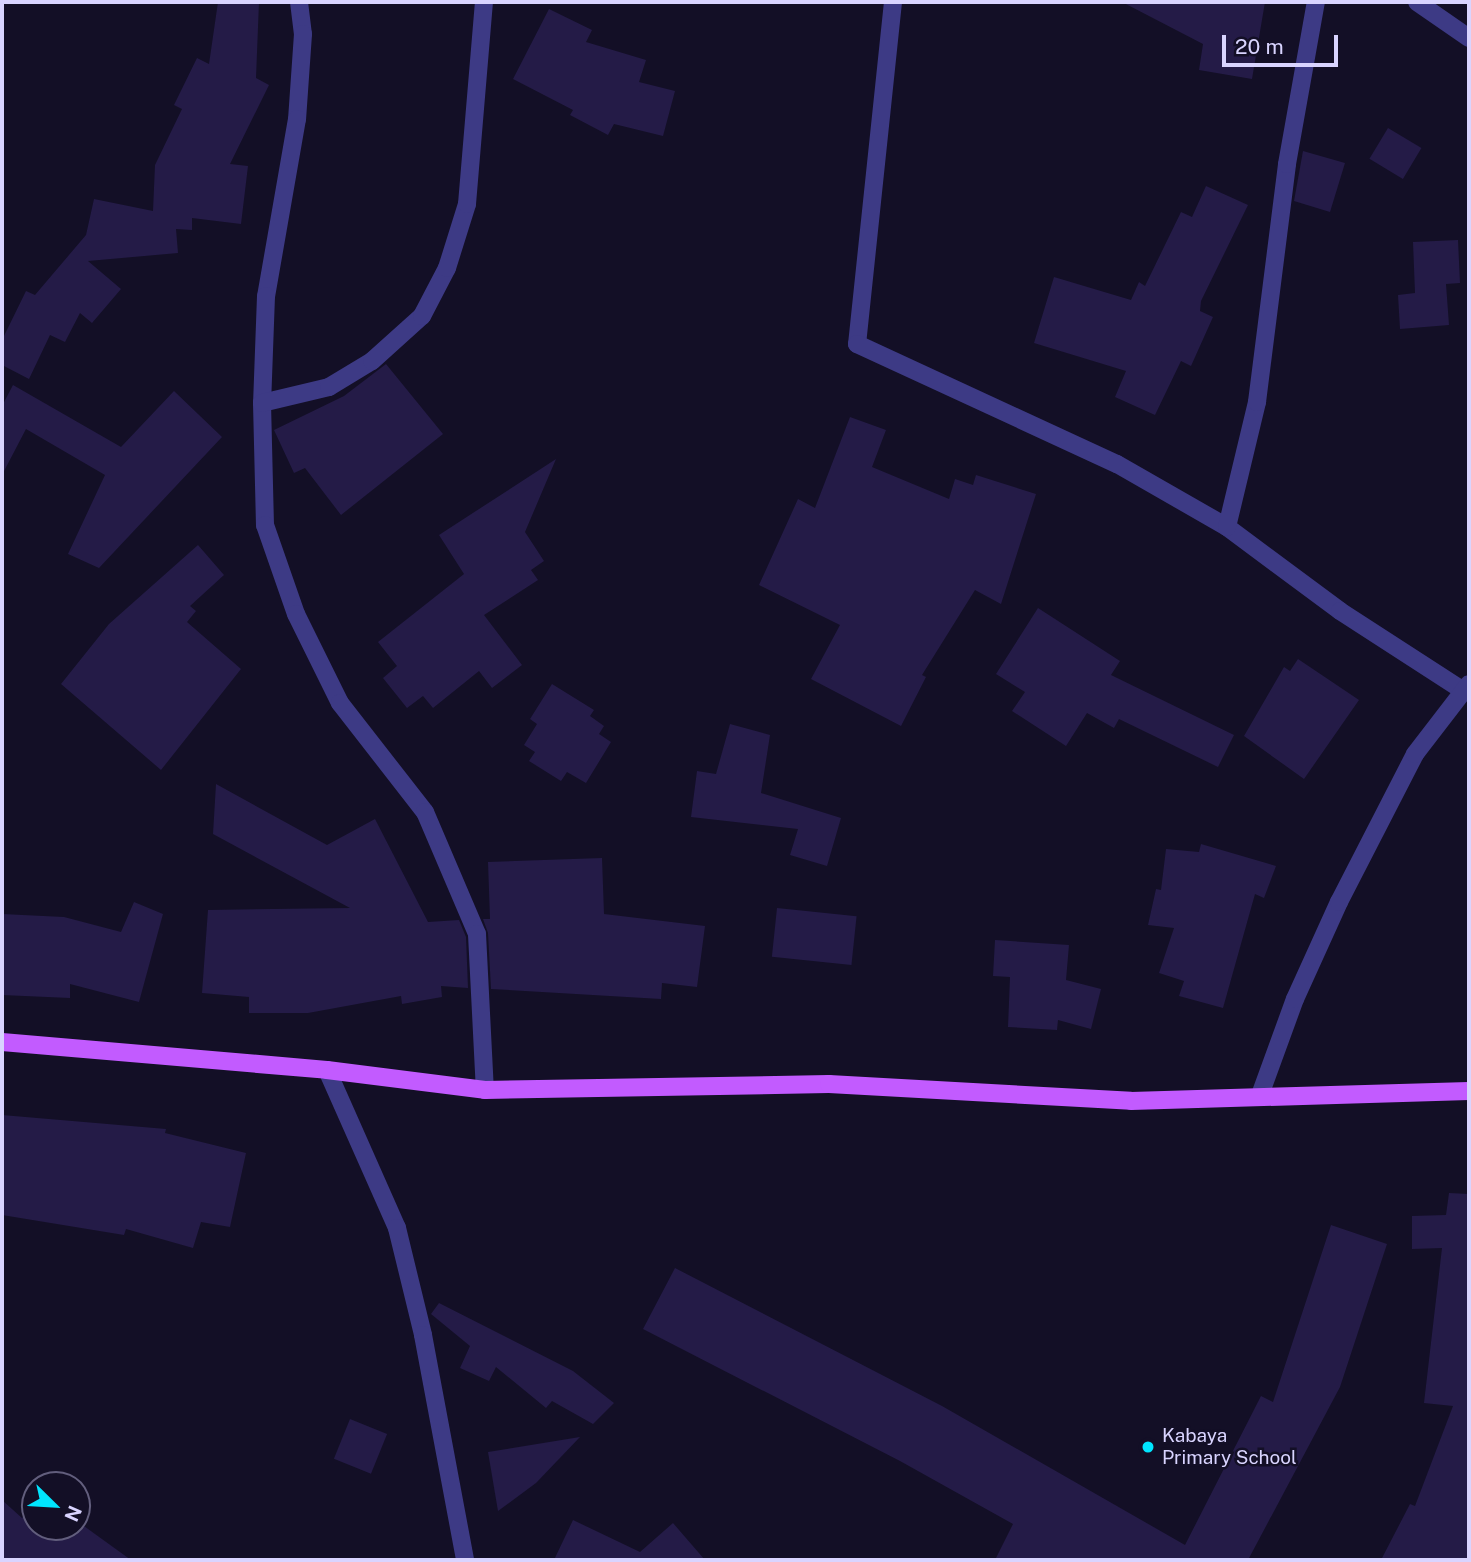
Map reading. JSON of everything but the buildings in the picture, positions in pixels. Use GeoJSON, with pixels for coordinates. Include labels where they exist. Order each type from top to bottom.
{"type":"FeatureCollection","features":[{"type":"Feature","properties":{"kind":"main road"},"geometry":{"type":"LineString","coordinates":[[2,1042],[327,1070],[485,1090],[829,1084],[1131,1101],[1260,1095],[1469,1091]]}},
{"type":"Feature","properties":{"kind":"street"},"geometry":{"type":"LineString","coordinates":[[299,2],[303,34],[296,118],[266,296],[262,403],[265,525],[296,614],[340,703],[425,812],[477,934],[485,1090]]}},
{"type":"Feature","properties":{"kind":"street"},"geometry":{"type":"LineString","coordinates":[[262,403],[329,387],[372,361],[422,316],[447,268],[467,204],[484,2]]}},
{"type":"Feature","properties":{"kind":"street"},"geometry":{"type":"LineString","coordinates":[[893,2],[857,344],[1117,464],[1227,527],[1340,611],[1466,687],[1415,754],[1339,902],[1295,999],[1260,1095]]}},
{"type":"Feature","properties":{"kind":"street"},"geometry":{"type":"LineString","coordinates":[[1227,527],[1257,402],[1287,164],[1316,2]]}},
{"type":"Feature","properties":{"kind":"street"},"geometry":{"type":"LineString","coordinates":[[1418,2],[1469,38]]}},
{"type":"Feature","properties":{"kind":"street"},"geometry":{"type":"LineString","coordinates":[[327,1070],[397,1227],[423,1335],[465,1560]]}},
{"type":"Feature","properties":{"kind":"place","name":"Kabaya Primary School"},"geometry":{"type":"Point","coordinates":[1148,1447]}}]}
